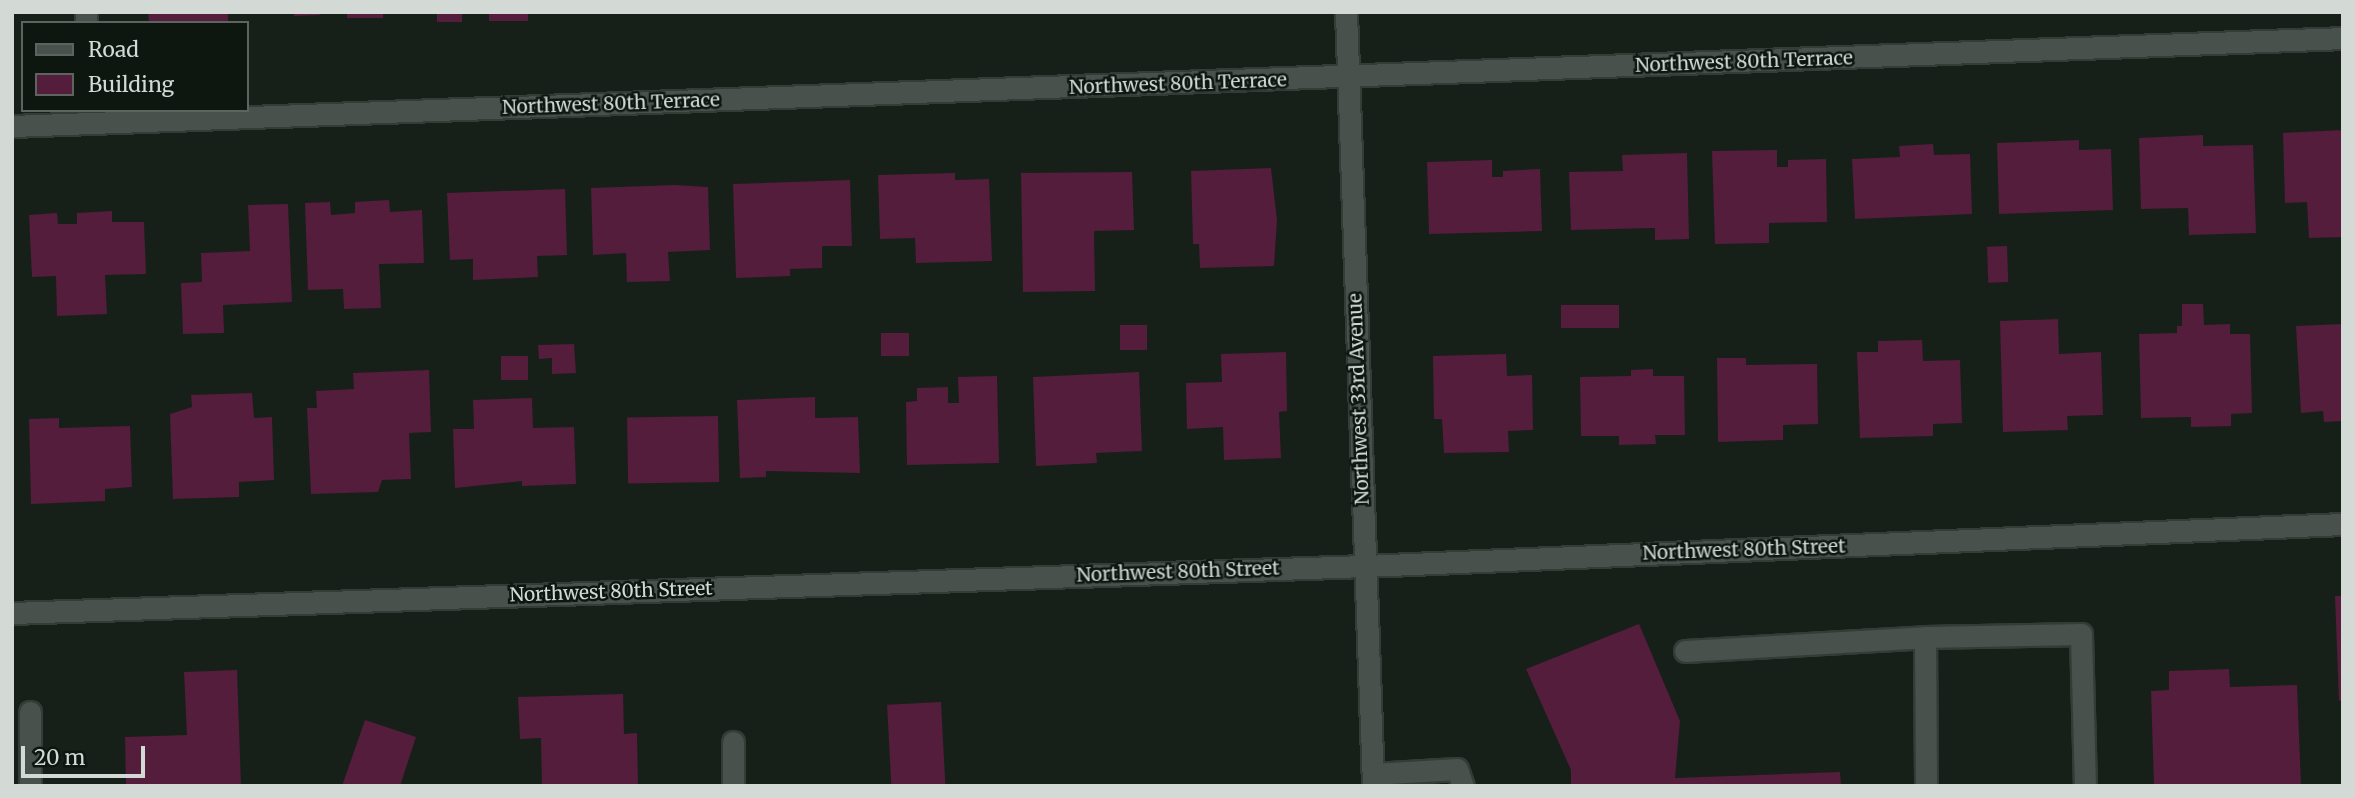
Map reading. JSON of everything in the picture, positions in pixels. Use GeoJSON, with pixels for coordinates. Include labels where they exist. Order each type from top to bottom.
{"type":"FeatureCollection","features":[{"type":"Feature","properties":{"kind":"street","name":"Northwest 33rd Avenue"},"geometry":{"type":"LineString","coordinates":[[1346,12],[1373,780]]}},
{"type":"Feature","properties":{"kind":"street","name":"Northwest 80th Terrace"},"geometry":{"type":"LineString","coordinates":[[12,126],[92,117],[1348,78],[2343,38]]}},
{"type":"Feature","properties":{"kind":"street","name":"Northwest 80th Street"},"geometry":{"type":"LineString","coordinates":[[12,613],[1365,566],[2343,524]]}},
{"type":"Feature","properties":{"kind":"street"},"geometry":{"type":"LineString","coordinates":[[1685,651],[1925,637],[2081,634],[2085,786]]}},
{"type":"Feature","properties":{"kind":"street"},"geometry":{"type":"LineString","coordinates":[[1925,637],[1926,786]]}},
{"type":"Feature","properties":{"kind":"street"},"geometry":{"type":"LineString","coordinates":[[30,712],[30,786]]}},
{"type":"Feature","properties":{"kind":"street"},"geometry":{"type":"LineString","coordinates":[[733,742],[733,786]]}},
{"type":"Feature","properties":{"kind":"street"},"geometry":{"type":"LineString","coordinates":[[1373,780],[1457,769],[1463,786]]}},
{"type":"Feature","properties":{"kind":"building"},"geometry":{"type":"Polygon","coordinates":[[[148,12],[228,12],[228,21],[149,21],[148,12]]]}},
{"type":"Feature","properties":{"kind":"building"},"geometry":{"type":"Polygon","coordinates":[[[294,12],[320,12],[320,15],[294,16],[294,12]]]}},
{"type":"Feature","properties":{"kind":"building"},"geometry":{"type":"Polygon","coordinates":[[[347,12],[383,12],[383,18],[347,18],[347,12]]]}},
{"type":"Feature","properties":{"kind":"building"},"geometry":{"type":"Polygon","coordinates":[[[437,12],[462,12],[462,22],[437,22],[437,12]]]}},
{"type":"Feature","properties":{"kind":"building"},"geometry":{"type":"Polygon","coordinates":[[[489,12],[528,12],[528,21],[489,21],[489,12]]]}},
{"type":"Feature","properties":{"kind":"building"},"geometry":{"type":"Polygon","coordinates":[[[2343,130],[2343,237],[2309,238],[2307,202],[2285,203],[2283,133],[2343,130]]]}},
{"type":"Feature","properties":{"kind":"building"},"geometry":{"type":"Polygon","coordinates":[[[2203,135],[2203,146],[2253,145],[2256,233],[2189,235],[2188,208],[2141,209],[2139,138],[2203,135]]]}},
{"type":"Feature","properties":{"kind":"building"},"geometry":{"type":"Polygon","coordinates":[[[2079,140],[2079,150],[2111,149],[2113,210],[1999,214],[1997,143],[2079,140]]]}},
{"type":"Feature","properties":{"kind":"building"},"geometry":{"type":"Polygon","coordinates":[[[1933,144],[1934,155],[1970,154],[1972,214],[1855,219],[1852,159],[1900,157],[1899,146],[1933,144]]]}},
{"type":"Feature","properties":{"kind":"building"},"geometry":{"type":"Polygon","coordinates":[[[1777,150],[1777,167],[1788,167],[1788,160],[1826,159],[1827,222],[1769,223],[1769,243],[1715,244],[1712,151],[1777,150]]]}},
{"type":"Feature","properties":{"kind":"building"},"geometry":{"type":"Polygon","coordinates":[[[1687,153],[1689,239],[1655,240],[1655,228],[1571,230],[1569,172],[1623,171],[1622,155],[1687,153]]]}},
{"type":"Feature","properties":{"kind":"building"},"geometry":{"type":"Polygon","coordinates":[[[1492,160],[1492,177],[1503,177],[1503,171],[1540,169],[1542,231],[1429,234],[1427,162],[1492,160]]]}},
{"type":"Feature","properties":{"kind":"building"},"geometry":{"type":"Polygon","coordinates":[[[1271,168],[1277,220],[1274,266],[1200,268],[1199,244],[1193,244],[1191,171],[1271,168]]]}},
{"type":"Feature","properties":{"kind":"building"},"geometry":{"type":"Polygon","coordinates":[[[1132,172],[1134,230],[1094,231],[1095,291],[1023,292],[1021,173],[1132,172]]]}},
{"type":"Feature","properties":{"kind":"building"},"geometry":{"type":"Polygon","coordinates":[[[955,173],[955,180],[989,179],[992,261],[916,263],[915,238],[880,239],[878,175],[955,173]]]}},
{"type":"Feature","properties":{"kind":"building"},"geometry":{"type":"Polygon","coordinates":[[[850,180],[852,246],[822,246],[822,268],[790,269],[790,276],[736,278],[733,184],[850,180]]]}},
{"type":"Feature","properties":{"kind":"building"},"geometry":{"type":"Polygon","coordinates":[[[675,185],[708,187],[710,250],[668,252],[670,281],[627,282],[626,253],[593,255],[591,188],[675,185]]]}},
{"type":"Feature","properties":{"kind":"building"},"geometry":{"type":"Polygon","coordinates":[[[565,189],[567,255],[537,256],[538,277],[473,280],[473,259],[450,260],[447,193],[565,189]]]}},
{"type":"Feature","properties":{"kind":"building"},"geometry":{"type":"Polygon","coordinates":[[[389,200],[390,212],[422,210],[424,263],[379,264],[381,308],[344,309],[343,289],[308,290],[305,203],[330,202],[331,215],[355,213],[355,202],[389,200]]]}},
{"type":"Feature","properties":{"kind":"building"},"geometry":{"type":"Polygon","coordinates":[[[288,204],[292,302],[223,305],[224,333],[183,334],[181,283],[202,282],[201,253],[250,251],[248,205],[288,204]]]}},
{"type":"Feature","properties":{"kind":"building"},"geometry":{"type":"Polygon","coordinates":[[[112,211],[112,222],[144,222],[146,274],[105,275],[107,314],[57,316],[56,276],[32,277],[29,215],[57,213],[58,224],[77,224],[77,213],[112,211]]]}},
{"type":"Feature","properties":{"kind":"building"},"geometry":{"type":"Polygon","coordinates":[[[2007,246],[2008,282],[1988,283],[1987,247],[2007,246]]]}},
{"type":"Feature","properties":{"kind":"building"},"geometry":{"type":"Polygon","coordinates":[[[2182,304],[2203,304],[2204,325],[2230,324],[2230,334],[2250,334],[2252,413],[2231,414],[2231,426],[2191,427],[2191,417],[2141,418],[2139,334],[2177,333],[2177,326],[2182,326],[2182,304]]]}},
{"type":"Feature","properties":{"kind":"building"},"geometry":{"type":"Polygon","coordinates":[[[1561,305],[1619,305],[1619,328],[1561,328],[1561,305]]]}},
{"type":"Feature","properties":{"kind":"building"},"geometry":{"type":"Polygon","coordinates":[[[2058,319],[2059,354],[2101,352],[2103,415],[2067,416],[2068,430],[2003,432],[2000,321],[2058,319]]]}},
{"type":"Feature","properties":{"kind":"building"},"geometry":{"type":"Polygon","coordinates":[[[2343,324],[2343,421],[2324,422],[2323,411],[2301,413],[2296,326],[2343,324]]]}},
{"type":"Feature","properties":{"kind":"building"},"geometry":{"type":"Polygon","coordinates":[[[1120,325],[1147,325],[1147,350],[1120,350],[1120,325]]]}},
{"type":"Feature","properties":{"kind":"building"},"geometry":{"type":"Polygon","coordinates":[[[881,333],[909,333],[909,356],[881,356],[881,333]]]}},
{"type":"Feature","properties":{"kind":"building"},"geometry":{"type":"Polygon","coordinates":[[[1922,340],[1923,361],[1960,360],[1962,423],[1933,424],[1933,436],[1860,438],[1857,352],[1878,352],[1878,341],[1922,340]]]}},
{"type":"Feature","properties":{"kind":"building"},"geometry":{"type":"Polygon","coordinates":[[[574,344],[576,373],[552,374],[552,358],[539,359],[538,345],[574,344]]]}},
{"type":"Feature","properties":{"kind":"building"},"geometry":{"type":"Polygon","coordinates":[[[1286,352],[1287,411],[1279,412],[1281,458],[1224,460],[1223,427],[1187,429],[1186,383],[1222,382],[1221,354],[1286,352]]]}},
{"type":"Feature","properties":{"kind":"building"},"geometry":{"type":"Polygon","coordinates":[[[1506,354],[1507,376],[1532,375],[1533,430],[1508,431],[1509,452],[1444,453],[1442,419],[1434,419],[1433,356],[1506,354]]]}},
{"type":"Feature","properties":{"kind":"building"},"geometry":{"type":"Polygon","coordinates":[[[501,356],[528,356],[528,380],[501,380],[501,356]]]}},
{"type":"Feature","properties":{"kind":"building"},"geometry":{"type":"Polygon","coordinates":[[[1717,358],[1746,358],[1746,365],[1817,364],[1818,424],[1783,425],[1783,440],[1718,442],[1717,358]]]}},
{"type":"Feature","properties":{"kind":"building"},"geometry":{"type":"Polygon","coordinates":[[[1653,369],[1653,376],[1684,376],[1685,435],[1655,435],[1656,444],[1619,445],[1619,436],[1581,436],[1580,377],[1631,376],[1631,370],[1653,369]]]}},
{"type":"Feature","properties":{"kind":"building"},"geometry":{"type":"Polygon","coordinates":[[[429,370],[431,432],[409,433],[411,479],[382,480],[378,492],[311,494],[307,408],[317,408],[316,391],[354,389],[353,373],[429,370]]]}},
{"type":"Feature","properties":{"kind":"building"},"geometry":{"type":"Polygon","coordinates":[[[1139,372],[1142,451],[1096,453],[1097,463],[1036,466],[1033,377],[1139,372]]]}},
{"type":"Feature","properties":{"kind":"building"},"geometry":{"type":"Polygon","coordinates":[[[997,376],[999,463],[907,465],[906,402],[917,401],[917,388],[948,387],[948,403],[959,403],[958,377],[997,376]]]}},
{"type":"Feature","properties":{"kind":"building"},"geometry":{"type":"Polygon","coordinates":[[[252,393],[254,418],[272,417],[274,480],[239,482],[239,497],[173,499],[170,414],[192,407],[191,395],[252,393]]]}},
{"type":"Feature","properties":{"kind":"building"},"geometry":{"type":"Polygon","coordinates":[[[815,397],[815,418],[858,417],[860,473],[766,471],[766,477],[740,478],[737,400],[815,397]]]}},
{"type":"Feature","properties":{"kind":"building"},"geometry":{"type":"Polygon","coordinates":[[[532,398],[533,428],[574,427],[576,484],[522,486],[522,481],[455,488],[453,429],[474,429],[473,400],[532,398]]]}},
{"type":"Feature","properties":{"kind":"building"},"geometry":{"type":"Polygon","coordinates":[[[718,416],[719,482],[628,484],[627,418],[718,416]]]}},
{"type":"Feature","properties":{"kind":"building"},"geometry":{"type":"Polygon","coordinates":[[[59,418],[59,428],[130,426],[132,487],[105,489],[105,501],[31,504],[29,419],[59,418]]]}},
{"type":"Feature","properties":{"kind":"building"},"geometry":{"type":"Polygon","coordinates":[[[2335,596],[2343,596],[2343,700],[2339,701],[2335,596]]]}},
{"type":"Feature","properties":{"kind":"building"},"geometry":{"type":"Polygon","coordinates":[[[1639,624],[1680,721],[1675,778],[1840,772],[1841,786],[1571,786],[1571,770],[1526,669],[1639,624]]]}},
{"type":"Feature","properties":{"kind":"building"},"geometry":{"type":"Polygon","coordinates":[[[2229,669],[2230,687],[2297,685],[2301,786],[2154,786],[2151,691],[2169,690],[2169,671],[2229,669]]]}},
{"type":"Feature","properties":{"kind":"building"},"geometry":{"type":"Polygon","coordinates":[[[237,670],[241,786],[126,786],[125,737],[187,735],[184,672],[237,670]]]}},
{"type":"Feature","properties":{"kind":"building"},"geometry":{"type":"Polygon","coordinates":[[[623,694],[624,734],[637,733],[638,786],[542,786],[541,738],[520,739],[518,697],[623,694]]]}},
{"type":"Feature","properties":{"kind":"building"},"geometry":{"type":"Polygon","coordinates":[[[941,702],[945,786],[891,786],[887,705],[941,702]]]}},
{"type":"Feature","properties":{"kind":"building"},"geometry":{"type":"Polygon","coordinates":[[[365,720],[416,737],[400,786],[342,786],[365,720]]]}}]}
